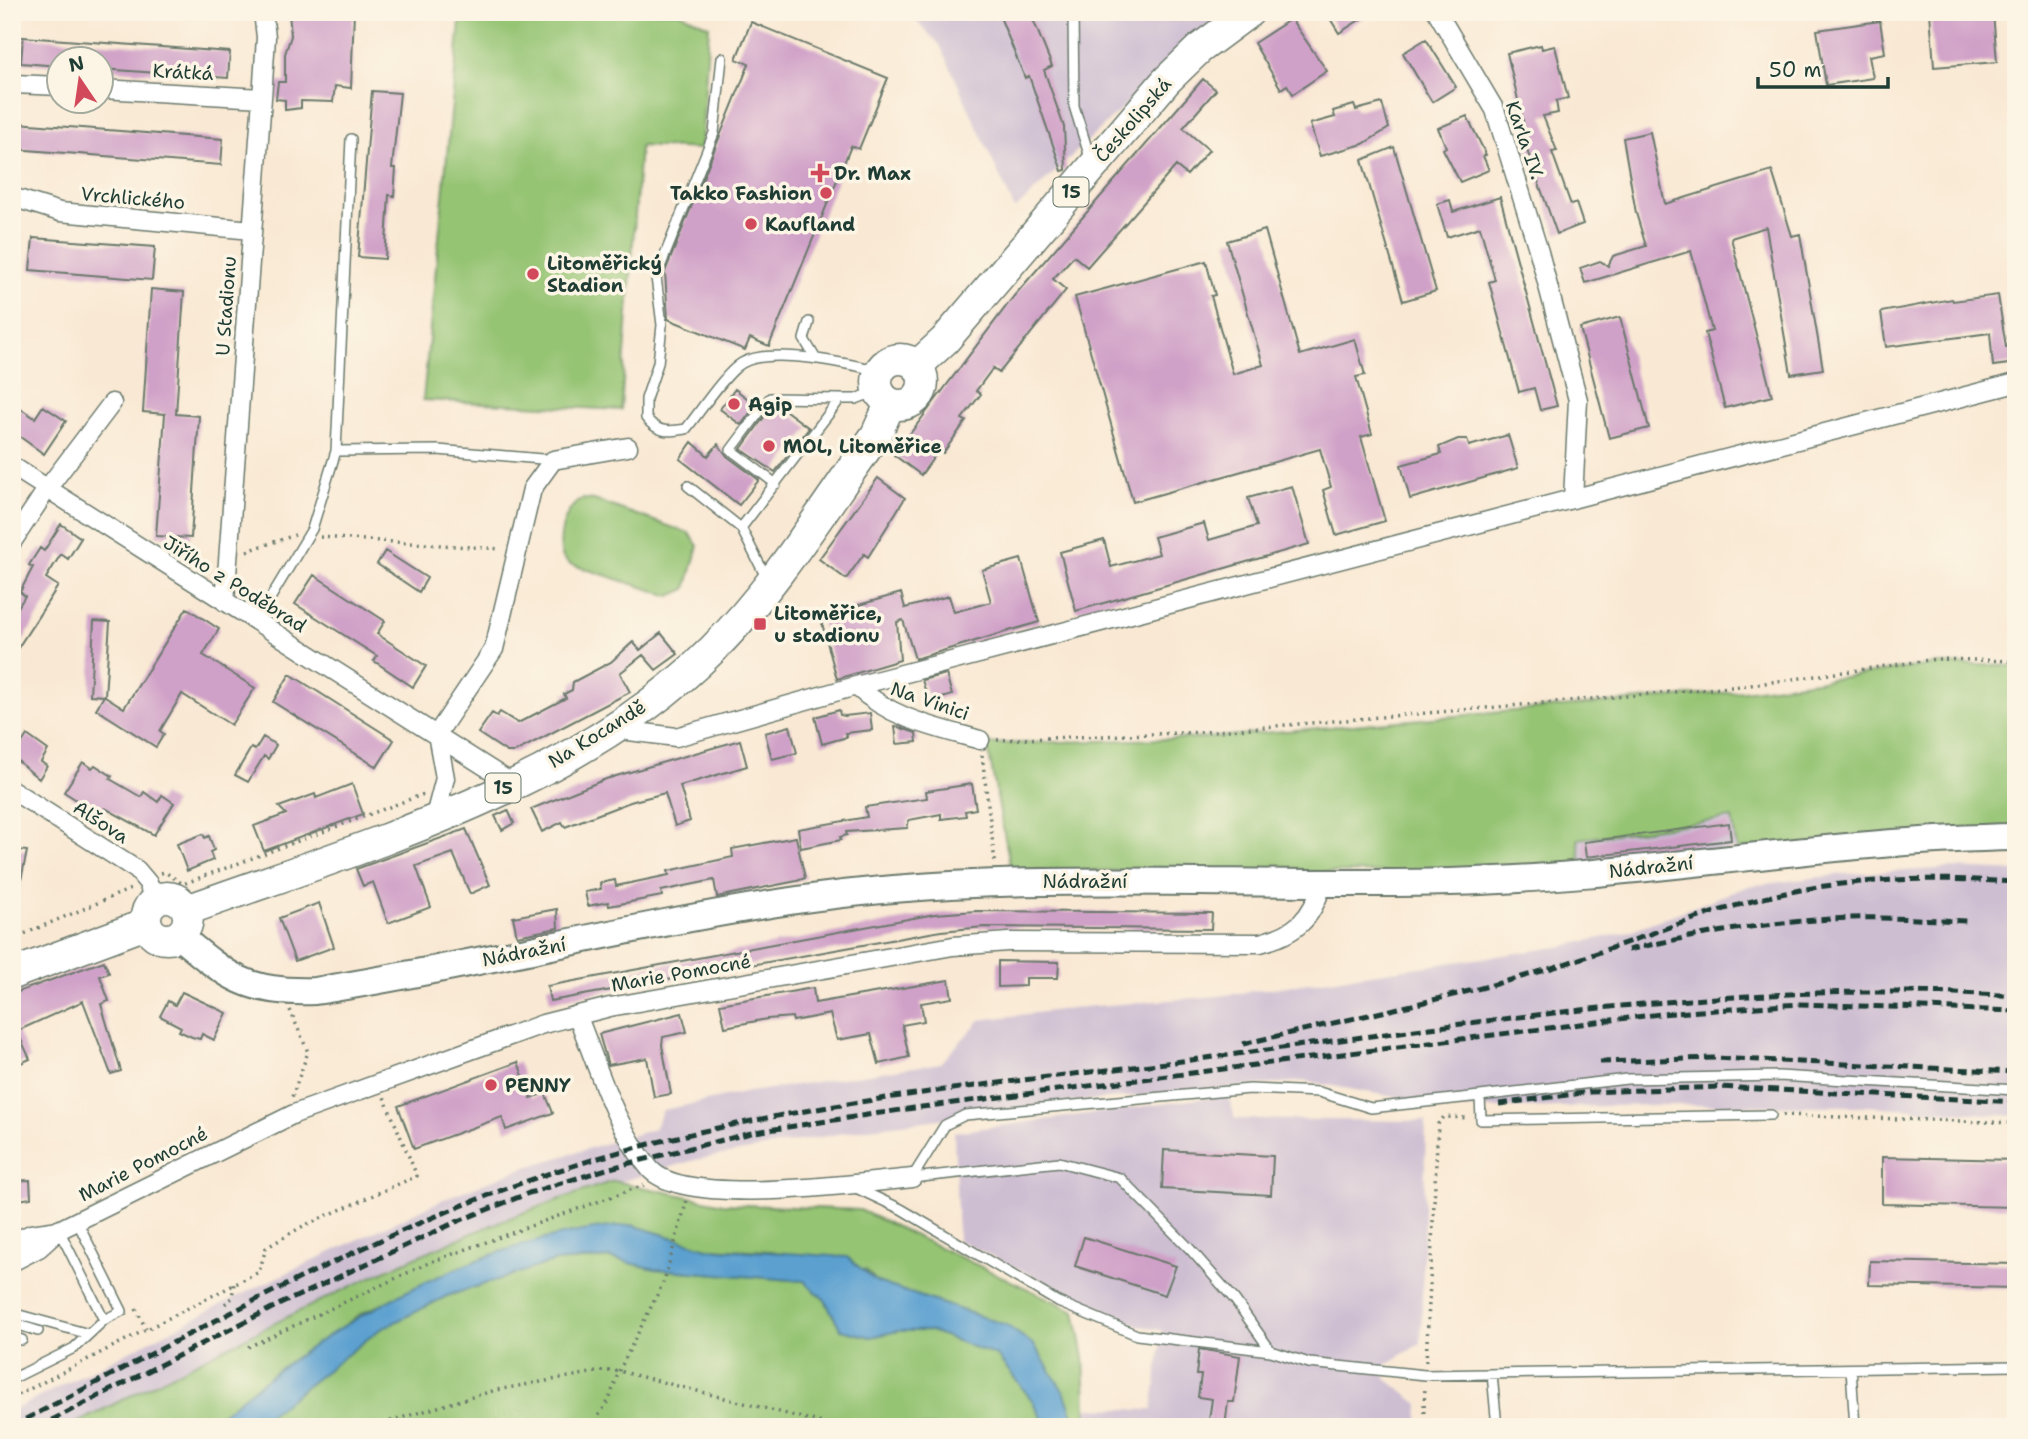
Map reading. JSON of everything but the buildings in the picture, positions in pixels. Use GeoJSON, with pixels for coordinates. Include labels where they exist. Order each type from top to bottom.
{"type":"FeatureCollection","features":[{"type":"Feature","properties":{"kind":"main road","name":"Českolipská"},"geometry":{"type":"LineString","coordinates":[[918,365],[945,340],[1166,81],[1199,49],[1249,12]]}},
{"type":"Feature","properties":{"kind":"main road"},"geometry":{"type":"LineString","coordinates":[[901,358],[918,365],[923,377],[918,395],[903,405],[883,388],[889,362],[901,358]]}},
{"type":"Feature","properties":{"kind":"main road","name":"Na Kocandě"},"geometry":{"type":"LineString","coordinates":[[183,923],[434,820],[513,784],[613,729],[713,650],[769,583],[876,435],[883,388]]}},
{"type":"Feature","properties":{"kind":"main road","name":"Nádražní"},"geometry":{"type":"LineString","coordinates":[[183,923],[220,969],[250,986],[283,992],[315,991],[797,900],[998,881],[1322,884],[1453,882],[1587,875],[1874,844],[2016,837]]}},
{"type":"Feature","properties":{"kind":"main road"},"geometry":{"type":"LineString","coordinates":[[12,974],[149,902],[173,897],[183,923]]}},
{"type":"Feature","properties":{"kind":"street","name":"U Stadionu"},"geometry":{"type":"LineString","coordinates":[[225,602],[266,37],[263,12]]}},
{"type":"Feature","properties":{"kind":"street","name":"Karla IV."},"geometry":{"type":"LineString","coordinates":[[1437,12],[1495,110],[1539,252],[1578,400],[1573,499]]}},
{"type":"Feature","properties":{"kind":"street"},"geometry":{"type":"LineString","coordinates":[[12,86],[14,83],[46,85]]}},
{"type":"Feature","properties":{"kind":"street","name":"Krátká"},"geometry":{"type":"LineString","coordinates":[[116,90],[262,98]]}},
{"type":"Feature","properties":{"kind":"street","name":"Vrchlického"},"geometry":{"type":"LineString","coordinates":[[12,197],[60,212],[252,230]]}},
{"type":"Feature","properties":{"kind":"street"},"geometry":{"type":"LineString","coordinates":[[613,729],[676,737],[856,686],[2016,383]]}},
{"type":"Feature","properties":{"kind":"street"},"geometry":{"type":"LineString","coordinates":[[12,542],[47,489],[112,403]]}},
{"type":"Feature","properties":{"kind":"street"},"geometry":{"type":"LineString","coordinates":[[434,820],[445,778],[437,734],[494,649],[532,489],[553,460],[628,447]]}},
{"type":"Feature","properties":{"kind":"street","name":"Jiřího z Poděbrad"},"geometry":{"type":"LineString","coordinates":[[12,466],[513,784]]}},
{"type":"Feature","properties":{"kind":"street","name":"Na Vinici"},"geometry":{"type":"LineString","coordinates":[[856,686],[877,705],[929,726],[980,740]]}},
{"type":"Feature","properties":{"kind":"street","name":"Alšova"},"geometry":{"type":"LineString","coordinates":[[12,790],[137,870],[149,902]]}},
{"type":"Feature","properties":{"kind":"street","name":"Marie Pomocné"},"geometry":{"type":"LineString","coordinates":[[12,1262],[39,1248],[59,1230],[294,1114],[378,1082],[577,1015],[953,946],[1008,942],[1260,943],[1295,929],[1315,909],[1322,884]]}},
{"type":"Feature","properties":{"kind":"street"},"geometry":{"type":"LineString","coordinates":[[577,1015],[626,1134],[652,1171],[663,1178],[690,1188],[727,1191],[912,1178]]}},
{"type":"Feature","properties":{"kind":"street","name":"Marie Pomocné"},"geometry":{"type":"LineString","coordinates":[[12,1243],[31,1234],[59,1230]]}},
{"type":"Feature","properties":{"kind":"lane"},"geometry":{"type":"LineString","coordinates":[[1073,12],[1074,106],[1093,166]]}},
{"type":"Feature","properties":{"kind":"lane"},"geometry":{"type":"LineString","coordinates":[[722,58],[713,133],[656,277],[662,325],[658,363],[646,399],[646,418],[654,428],[667,432],[686,429],[742,363],[774,356],[816,359],[883,388]]}},
{"type":"Feature","properties":{"kind":"lane"},"geometry":{"type":"LineString","coordinates":[[256,622],[308,536],[336,452],[351,139]]}},
{"type":"Feature","properties":{"kind":"lane"},"geometry":{"type":"LineString","coordinates":[[809,322],[804,339],[816,359]]}},
{"type":"Feature","properties":{"kind":"lane"},"geometry":{"type":"LineString","coordinates":[[776,484],[731,450],[771,398],[856,399],[883,388]]}},
{"type":"Feature","properties":{"kind":"lane"},"geometry":{"type":"LineString","coordinates":[[741,528],[840,399]]}},
{"type":"Feature","properties":{"kind":"lane"},"geometry":{"type":"LineString","coordinates":[[336,452],[438,450],[553,460]]}},
{"type":"Feature","properties":{"kind":"lane"},"geometry":{"type":"LineString","coordinates":[[688,486],[741,528],[769,583]]}},
{"type":"Feature","properties":{"kind":"lane"},"geometry":{"type":"LineString","coordinates":[[912,1178],[945,1125],[965,1115],[1250,1088],[1319,1092],[1371,1108],[1627,1079],[1779,1076],[2016,1090]]}},
{"type":"Feature","properties":{"kind":"lane"},"geometry":{"type":"LineString","coordinates":[[1480,1096],[1481,1120],[1771,1115]]}},
{"type":"Feature","properties":{"kind":"lane"},"geometry":{"type":"LineString","coordinates":[[912,1178],[1059,1162],[1120,1178],[1190,1249],[1235,1300],[1271,1351]]}},
{"type":"Feature","properties":{"kind":"lane"},"geometry":{"type":"LineString","coordinates":[[848,1184],[901,1209],[1058,1302],[1137,1335],[1271,1351],[1309,1363],[1425,1375],[2016,1366]]}},
{"type":"Feature","properties":{"kind":"lane"},"geometry":{"type":"LineString","coordinates":[[12,1379],[74,1348],[104,1320],[122,1311],[77,1221]]}},
{"type":"Feature","properties":{"kind":"lane"},"geometry":{"type":"LineString","coordinates":[[59,1230],[104,1320]]}},
{"type":"Feature","properties":{"kind":"lane"},"geometry":{"type":"LineString","coordinates":[[12,1313],[89,1335]]}},
{"type":"Feature","properties":{"kind":"lane"},"geometry":{"type":"LineString","coordinates":[[12,1323],[37,1331]]}},
{"type":"Feature","properties":{"kind":"lane"},"geometry":{"type":"LineString","coordinates":[[1851,1369],[1855,1427]]}},
{"type":"Feature","properties":{"kind":"lane"},"geometry":{"type":"LineString","coordinates":[[1492,1374],[1496,1427]]}},
{"type":"Feature","properties":{"kind":"path"},"geometry":{"type":"LineString","coordinates":[[228,555],[241,554],[289,534],[488,546],[516,553]]}},
{"type":"Feature","properties":{"kind":"path"},"geometry":{"type":"LineString","coordinates":[[980,740],[1205,733],[1743,686],[1937,659],[2016,661]]}},
{"type":"Feature","properties":{"kind":"path","name":"Na Vinici"},"geometry":{"type":"LineString","coordinates":[[980,740],[998,881]]}},
{"type":"Feature","properties":{"kind":"path"},"geometry":{"type":"LineString","coordinates":[[12,939],[109,900],[149,902],[165,872],[183,884],[428,793],[433,781],[445,778]]}},
{"type":"Feature","properties":{"kind":"path"},"geometry":{"type":"LineString","coordinates":[[289,1008],[308,1052],[291,1095],[294,1114]]}},
{"type":"Feature","properties":{"kind":"path"},"geometry":{"type":"LineString","coordinates":[[12,1398],[259,1272],[266,1248],[303,1226],[417,1176],[378,1082]]}},
{"type":"Feature","properties":{"kind":"path"},"geometry":{"type":"LineString","coordinates":[[1771,1115],[2016,1123]]}},
{"type":"Feature","properties":{"kind":"path"},"geometry":{"type":"LineString","coordinates":[[1423,1427],[1438,1124],[1444,1117],[1481,1120]]}},
{"type":"Feature","properties":{"kind":"path"},"geometry":{"type":"LineString","coordinates":[[248,1347],[431,1262],[663,1178]]}},
{"type":"Feature","properties":{"kind":"path"},"geometry":{"type":"LineString","coordinates":[[592,1427],[609,1400],[619,1371],[664,1281],[690,1188]]}},
{"type":"Feature","properties":{"kind":"path"},"geometry":{"type":"LineString","coordinates":[[225,1304],[232,1298],[234,1284]]}},
{"type":"Feature","properties":{"kind":"path"},"geometry":{"type":"LineString","coordinates":[[370,1427],[496,1390],[602,1371],[619,1371],[838,1427]]}},
{"type":"Feature","properties":{"kind":"shaded area"},"geometry":{"type":"Polygon","coordinates":[[[907,12],[1223,12],[1015,210],[940,45],[907,12]]]}},
{"type":"Feature","properties":{"kind":"shaded area"},"geometry":{"type":"Polygon","coordinates":[[[1733,818],[1737,849],[1581,865],[1577,839],[1733,818]]]}},
{"type":"Feature","properties":{"kind":"shaded area"},"geometry":{"type":"Polygon","coordinates":[[[1954,868],[2016,871],[2016,1116],[1867,1106],[1655,1105],[1463,1109],[1304,1081],[1072,1102],[870,1128],[695,1160],[534,1207],[392,1266],[69,1427],[12,1427],[12,1411],[234,1298],[446,1198],[520,1169],[654,1129],[663,1110],[749,1092],[941,1063],[980,1020],[1083,1007],[1218,996],[1559,947],[1624,933],[1749,886],[1844,874],[1954,868]]]}},
{"type":"Feature","properties":{"kind":"shaded area"},"geometry":{"type":"Polygon","coordinates":[[[1228,1095],[1235,1119],[1426,1121],[1421,1343],[1387,1364],[1385,1378],[1419,1404],[1418,1427],[1087,1427],[1084,1420],[1088,1408],[1152,1410],[1163,1331],[1137,1325],[958,1240],[954,1132],[1228,1095]]]}},
{"type":"Feature","properties":{"kind":"green space","name":"Litoměřický Stadion"},"geometry":{"type":"Polygon","coordinates":[[[461,12],[678,12],[709,26],[701,149],[640,146],[621,410],[423,400],[461,12]]]}},
{"type":"Feature","properties":{"kind":"green space"},"geometry":{"type":"Polygon","coordinates":[[[583,499],[594,500],[689,533],[698,546],[686,589],[670,596],[570,564],[563,558],[560,542],[566,516],[576,503],[583,499]]]}},
{"type":"Feature","properties":{"kind":"green space"},"geometry":{"type":"Polygon","coordinates":[[[1937,664],[2016,666],[2016,828],[1737,849],[1732,818],[1578,839],[1581,865],[1453,873],[1011,870],[987,744],[1205,738],[1744,691],[1937,664]]]}},
{"type":"Feature","properties":{"kind":"green space"},"geometry":{"type":"Polygon","coordinates":[[[614,1181],[723,1204],[860,1210],[1075,1311],[1084,1357],[1087,1427],[1077,1427],[1065,1394],[1006,1325],[877,1282],[867,1271],[772,1251],[707,1248],[632,1225],[425,1284],[360,1314],[207,1427],[69,1427],[269,1326],[405,1262],[543,1205],[614,1181]]]}},
{"type":"Feature","properties":{"kind":"green space"},"geometry":{"type":"Polygon","coordinates":[[[609,1258],[655,1269],[804,1281],[825,1300],[841,1330],[871,1337],[898,1331],[931,1331],[997,1356],[1032,1400],[1046,1427],[253,1427],[379,1330],[447,1296],[553,1262],[609,1258]]]}},
{"type":"Feature","properties":{"kind":"water"},"geometry":{"type":"Polygon","coordinates":[[[632,1225],[707,1248],[847,1257],[877,1282],[1006,1325],[1034,1345],[1065,1394],[1077,1427],[1046,1427],[1032,1400],[997,1356],[931,1331],[898,1331],[871,1337],[841,1330],[825,1300],[804,1281],[655,1269],[609,1258],[553,1262],[447,1296],[379,1330],[253,1427],[207,1427],[300,1355],[405,1292],[460,1267],[517,1247],[574,1232],[632,1225]]]}},
{"type":"Feature","properties":{"kind":"railway"},"geometry":{"type":"LineString","coordinates":[[1243,1044],[1431,1001],[1505,981],[1570,962],[1711,913],[1798,890],[1891,880],[2016,882]]}},
{"type":"Feature","properties":{"kind":"railway"},"geometry":{"type":"LineString","coordinates":[[1628,950],[1711,933],[1794,922],[1865,918],[1968,921]]}},
{"type":"Feature","properties":{"kind":"railway"},"geometry":{"type":"LineString","coordinates":[[12,1426],[267,1294],[397,1233],[530,1180],[612,1154],[695,1133],[864,1101],[950,1089],[1610,1007],[1813,993],[1914,992],[2016,996]]}},
{"type":"Feature","properties":{"kind":"railway"},"geometry":{"type":"LineString","coordinates":[[38,1427],[272,1308],[456,1222],[529,1193],[610,1168],[755,1132],[914,1108],[1660,1014],[1799,1004],[2016,1011]]}},
{"type":"Feature","properties":{"kind":"railway"},"geometry":{"type":"LineString","coordinates":[[1600,1062],[1715,1058],[2016,1072]]}},
{"type":"Feature","properties":{"kind":"railway"},"geometry":{"type":"LineString","coordinates":[[1499,1104],[1590,1092],[1720,1087],[2016,1102]]}},
{"type":"Feature","properties":{"kind":"place","name":"Dr. Max"},"geometry":{"type":"Point","coordinates":[820,173]}},
{"type":"Feature","properties":{"kind":"place","name":"Takko Fashion"},"geometry":{"type":"Point","coordinates":[826,193]}},
{"type":"Feature","properties":{"kind":"place","name":"Kaufland"},"geometry":{"type":"Point","coordinates":[751,224]}},
{"type":"Feature","properties":{"kind":"place","name":"Litoměřický Stadion"},"geometry":{"type":"Point","coordinates":[533,274]}},
{"type":"Feature","properties":{"kind":"place","name":"Agip"},"geometry":{"type":"Point","coordinates":[734,404]}},
{"type":"Feature","properties":{"kind":"place","name":"MOL, Litoměřice"},"geometry":{"type":"Point","coordinates":[769,446]}},
{"type":"Feature","properties":{"kind":"place","name":"Litoměřice, u stadionu"},"geometry":{"type":"Point","coordinates":[760,624]}},
{"type":"Feature","properties":{"kind":"place","name":"PENNY"},"geometry":{"type":"Point","coordinates":[491,1085]}}]}
